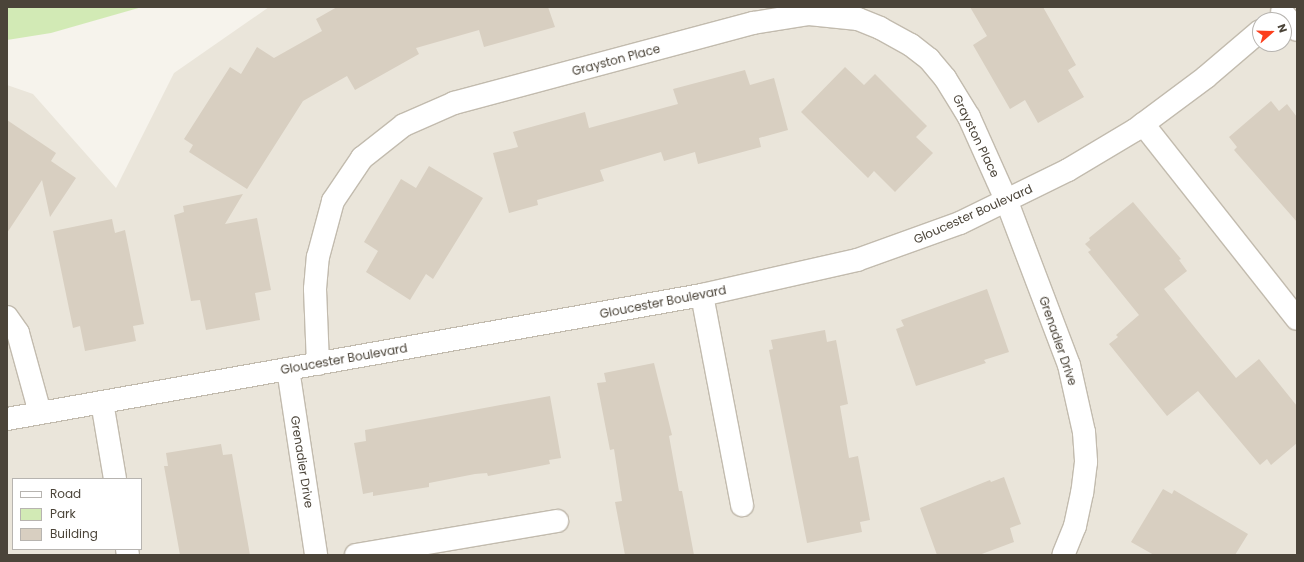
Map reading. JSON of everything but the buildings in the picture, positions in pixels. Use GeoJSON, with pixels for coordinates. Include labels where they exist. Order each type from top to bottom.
{"type":"FeatureCollection","features":[{"type":"Feature","properties":{"kind":"street","name":"Grayston Place"},"geometry":{"type":"LineString","coordinates":[[318,364],[315,289],[318,257],[324,231],[333,201],[347,178],[362,158],[380,142],[426,114],[454,103],[753,23],[809,14],[834,15],[880,28],[911,45],[929,59],[959,97],[1007,202]]}},
{"type":"Feature","properties":{"kind":"street","name":"Gloucester Boulevard"},"geometry":{"type":"LineString","coordinates":[[7,420],[702,295],[857,260],[911,243],[1007,202],[1068,170],[1143,124],[1206,77],[1252,38]]}},
{"type":"Feature","properties":{"kind":"street"},"geometry":{"type":"LineString","coordinates":[[1143,124],[1297,319]]}},
{"type":"Feature","properties":{"kind":"street","name":"Grenadier Drive"},"geometry":{"type":"LineString","coordinates":[[1007,202],[1069,365],[1084,432],[1086,462],[1082,493],[1075,526],[1063,555]]}},
{"type":"Feature","properties":{"kind":"street"},"geometry":{"type":"LineString","coordinates":[[702,295],[742,504]]}},
{"type":"Feature","properties":{"kind":"street"},"geometry":{"type":"LineString","coordinates":[[7,317],[18,333],[40,413]]}},
{"type":"Feature","properties":{"kind":"street","name":"Grenadier Drive"},"geometry":{"type":"LineString","coordinates":[[288,369],[316,555]]}},
{"type":"Feature","properties":{"kind":"street"},"geometry":{"type":"LineString","coordinates":[[102,402],[115,478]]}},
{"type":"Feature","properties":{"kind":"street"},"geometry":{"type":"LineString","coordinates":[[356,555],[557,521]]}},
{"type":"Feature","properties":{"kind":"shaded area"},"geometry":{"type":"Polygon","coordinates":[[[269,7],[1297,7],[1297,555],[7,555],[7,85],[33,94],[116,188],[174,73],[269,7]]]}},
{"type":"Feature","properties":{"kind":"green space"},"geometry":{"type":"Polygon","coordinates":[[[7,7],[142,7],[51,33],[7,40],[7,7]]]}}]}
